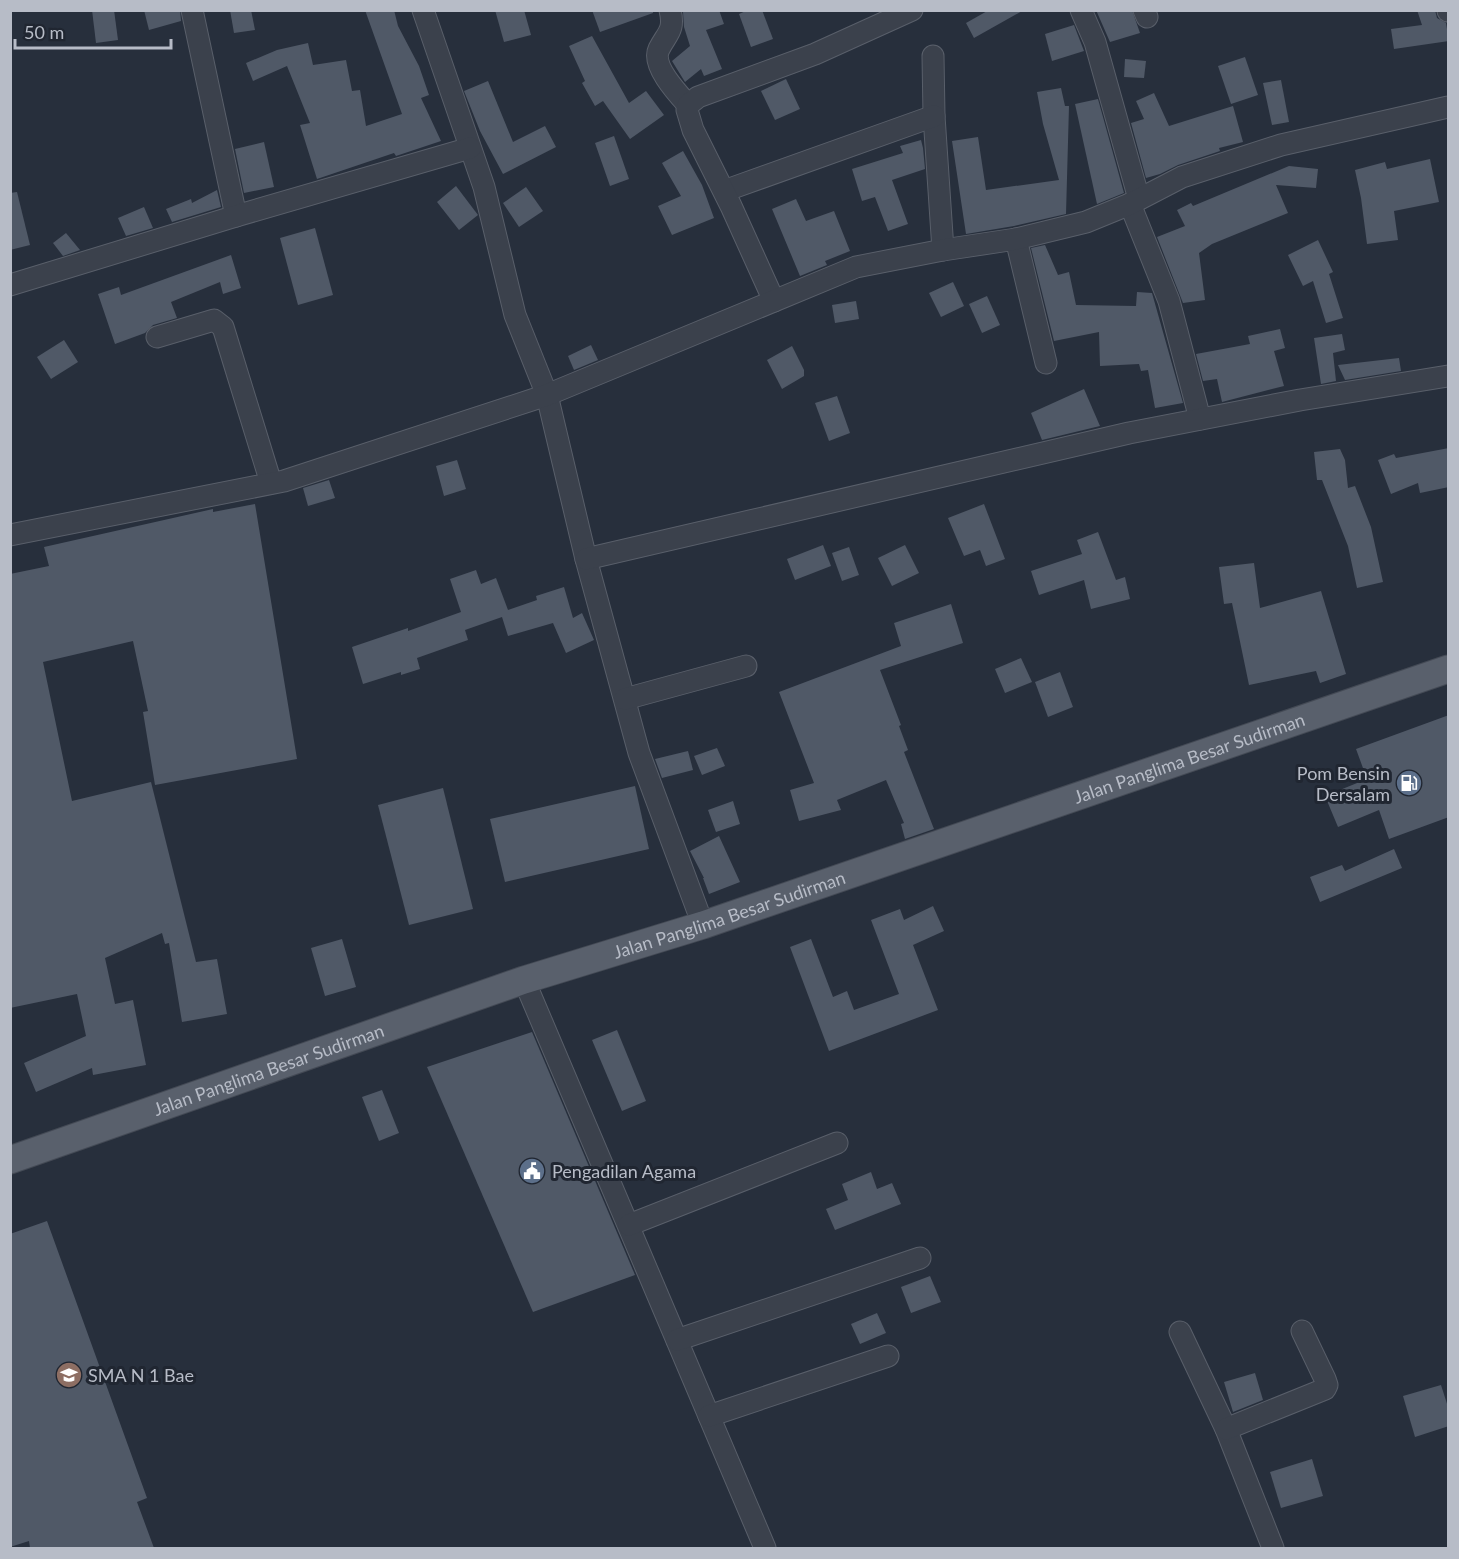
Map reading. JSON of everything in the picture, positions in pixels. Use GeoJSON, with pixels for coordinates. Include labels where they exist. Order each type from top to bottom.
{"type":"FeatureCollection","features":[{"type":"Feature","properties":{"kind":"main road","name":"Jalan Panglima Besar Sudirman"},"geometry":{"type":"LineString","coordinates":[[10,1160],[525,980],[703,925],[1449,669]]}},
{"type":"Feature","properties":{"kind":"street"},"geometry":{"type":"LineString","coordinates":[[192,10],[236,216]]}},
{"type":"Feature","properties":{"kind":"street"},"geometry":{"type":"LineString","coordinates":[[423,10],[484,187],[515,315],[547,395],[586,559],[639,753],[703,925]]}},
{"type":"Feature","properties":{"kind":"street"},"geometry":{"type":"LineString","coordinates":[[670,10],[671,29],[659,49],[658,62],[672,86],[688,105]]}},
{"type":"Feature","properties":{"kind":"street"},"geometry":{"type":"LineString","coordinates":[[774,301],[724,191],[693,130],[687,110],[688,105],[698,97],[815,54],[912,10]]}},
{"type":"Feature","properties":{"kind":"street"},"geometry":{"type":"LineString","coordinates":[[1081,10],[1095,42],[1135,201],[1169,301],[1200,419]]}},
{"type":"Feature","properties":{"kind":"street"},"geometry":{"type":"LineString","coordinates":[[933,56],[934,116],[943,250]]}},
{"type":"Feature","properties":{"kind":"street"},"geometry":{"type":"LineString","coordinates":[[10,535],[284,481],[547,395],[856,267],[1016,239],[1086,222],[1182,177],[1281,145],[1449,106]]}},
{"type":"Feature","properties":{"kind":"street"},"geometry":{"type":"LineString","coordinates":[[724,191],[934,116]]}},
{"type":"Feature","properties":{"kind":"street"},"geometry":{"type":"LineString","coordinates":[[10,285],[470,148]]}},
{"type":"Feature","properties":{"kind":"street"},"geometry":{"type":"LineString","coordinates":[[1016,239],[1046,363]]}},
{"type":"Feature","properties":{"kind":"street"},"geometry":{"type":"LineString","coordinates":[[157,337],[214,320],[223,327],[271,483]]}},
{"type":"Feature","properties":{"kind":"street"},"geometry":{"type":"LineString","coordinates":[[586,559],[1129,433],[1300,400],[1449,376]]}},
{"type":"Feature","properties":{"kind":"street"},"geometry":{"type":"LineString","coordinates":[[625,699],[746,666]]}},
{"type":"Feature","properties":{"kind":"street"},"geometry":{"type":"LineString","coordinates":[[525,980],[765,1548]]}},
{"type":"Feature","properties":{"kind":"street"},"geometry":{"type":"LineString","coordinates":[[629,1225],[837,1143]]}},
{"type":"Feature","properties":{"kind":"street"},"geometry":{"type":"LineString","coordinates":[[677,1340],[920,1258]]}},
{"type":"Feature","properties":{"kind":"street"},"geometry":{"type":"LineString","coordinates":[[1226,1429],[1325,1389],[1327,1385],[1302,1331]]}},
{"type":"Feature","properties":{"kind":"street"},"geometry":{"type":"LineString","coordinates":[[1180,1332],[1226,1429],[1273,1548]]}},
{"type":"Feature","properties":{"kind":"street"},"geometry":{"type":"LineString","coordinates":[[709,1416],[888,1356]]}},
{"type":"Feature","properties":{"kind":"building"},"geometry":{"type":"Polygon","coordinates":[[[92,10],[114,10],[118,40],[96,43],[92,10]]]}},
{"type":"Feature","properties":{"kind":"building"},"geometry":{"type":"Polygon","coordinates":[[[144,10],[180,10],[181,21],[149,30],[144,10]]]}},
{"type":"Feature","properties":{"kind":"building"},"geometry":{"type":"Polygon","coordinates":[[[230,10],[251,10],[255,30],[234,33],[230,10]]]}},
{"type":"Feature","properties":{"kind":"building"},"geometry":{"type":"Polygon","coordinates":[[[365,10],[394,10],[398,26],[419,66],[429,95],[421,98],[441,141],[396,156],[394,153],[317,179],[300,125],[310,123],[287,66],[253,81],[246,63],[277,50],[308,43],[313,65],[346,60],[352,91],[360,90],[366,126],[402,114],[365,10]]]}},
{"type":"Feature","properties":{"kind":"building"},"geometry":{"type":"Polygon","coordinates":[[[495,10],[524,10],[531,35],[504,42],[495,10]]]}},
{"type":"Feature","properties":{"kind":"building"},"geometry":{"type":"Polygon","coordinates":[[[592,10],[653,10],[653,13],[600,32],[592,10]]]}},
{"type":"Feature","properties":{"kind":"building"},"geometry":{"type":"Polygon","coordinates":[[[719,10],[724,24],[706,30],[722,69],[704,76],[701,69],[685,82],[672,61],[690,46],[684,27],[683,12],[719,10]]]}},
{"type":"Feature","properties":{"kind":"building"},"geometry":{"type":"Polygon","coordinates":[[[748,10],[762,10],[773,39],[751,47],[739,14],[748,10]]]}},
{"type":"Feature","properties":{"kind":"building"},"geometry":{"type":"Polygon","coordinates":[[[989,10],[1024,10],[974,38],[966,23],[989,10]]]}},
{"type":"Feature","properties":{"kind":"building"},"geometry":{"type":"Polygon","coordinates":[[[1096,10],[1132,10],[1140,33],[1110,42],[1096,10]]]}},
{"type":"Feature","properties":{"kind":"building"},"geometry":{"type":"Polygon","coordinates":[[[1417,10],[1435,10],[1437,18],[1446,23],[1449,41],[1394,49],[1391,29],[1422,25],[1417,10]]]}},
{"type":"Feature","properties":{"kind":"building"},"geometry":{"type":"Polygon","coordinates":[[[1074,25],[1084,51],[1052,61],[1045,34],[1074,25]]]}},
{"type":"Feature","properties":{"kind":"building"},"geometry":{"type":"Polygon","coordinates":[[[592,36],[629,103],[646,91],[664,115],[630,139],[603,101],[595,106],[582,83],[585,81],[569,46],[592,36]]]}},
{"type":"Feature","properties":{"kind":"building"},"geometry":{"type":"Polygon","coordinates":[[[1245,57],[1258,95],[1231,104],[1218,66],[1245,57]]]}},
{"type":"Feature","properties":{"kind":"building"},"geometry":{"type":"Polygon","coordinates":[[[1125,59],[1146,61],[1144,78],[1124,77],[1125,59]]]}},
{"type":"Feature","properties":{"kind":"building"},"geometry":{"type":"Polygon","coordinates":[[[786,79],[800,109],[775,120],[761,91],[786,79]]]}},
{"type":"Feature","properties":{"kind":"building"},"geometry":{"type":"Polygon","coordinates":[[[1281,80],[1289,122],[1272,125],[1263,83],[1281,80]]]}},
{"type":"Feature","properties":{"kind":"building"},"geometry":{"type":"Polygon","coordinates":[[[488,81],[513,142],[545,126],[556,147],[503,174],[480,131],[464,91],[488,81]]]}},
{"type":"Feature","properties":{"kind":"building"},"geometry":{"type":"Polygon","coordinates":[[[1061,88],[1065,106],[1069,106],[1066,214],[966,234],[952,141],[978,137],[986,190],[1059,180],[1043,124],[1037,92],[1061,88]]]}},
{"type":"Feature","properties":{"kind":"building"},"geometry":{"type":"Polygon","coordinates":[[[1154,93],[1169,126],[1233,106],[1243,142],[1219,148],[1220,151],[1146,178],[1131,123],[1144,119],[1136,101],[1154,93]]]}},
{"type":"Feature","properties":{"kind":"building"},"geometry":{"type":"Polygon","coordinates":[[[1098,99],[1124,193],[1097,204],[1075,104],[1098,99]]]}},
{"type":"Feature","properties":{"kind":"building"},"geometry":{"type":"Polygon","coordinates":[[[614,136],[629,179],[610,186],[595,143],[614,136]]]}},
{"type":"Feature","properties":{"kind":"building"},"geometry":{"type":"Polygon","coordinates":[[[921,140],[925,169],[892,180],[908,224],[888,231],[875,197],[862,201],[852,169],[903,153],[900,146],[921,140]]]}},
{"type":"Feature","properties":{"kind":"building"},"geometry":{"type":"Polygon","coordinates":[[[264,142],[274,187],[244,193],[235,149],[264,142]]]}},
{"type":"Feature","properties":{"kind":"building"},"geometry":{"type":"Polygon","coordinates":[[[683,151],[702,185],[714,218],[672,235],[658,206],[681,196],[662,163],[683,151]]]}},
{"type":"Feature","properties":{"kind":"building"},"geometry":{"type":"Polygon","coordinates":[[[1430,159],[1439,202],[1394,211],[1398,240],[1367,244],[1355,170],[1385,162],[1387,169],[1430,159]]]}},
{"type":"Feature","properties":{"kind":"building"},"geometry":{"type":"Polygon","coordinates":[[[1289,166],[1318,169],[1316,188],[1276,185],[1288,213],[1212,244],[1199,253],[1205,300],[1183,303],[1157,237],[1185,226],[1177,210],[1191,203],[1193,206],[1289,166]]]}},
{"type":"Feature","properties":{"kind":"building"},"geometry":{"type":"Polygon","coordinates":[[[456,186],[478,215],[459,230],[437,202],[456,186]]]}},
{"type":"Feature","properties":{"kind":"building"},"geometry":{"type":"Polygon","coordinates":[[[526,187],[543,211],[519,227],[503,203],[526,187]]]}},
{"type":"Feature","properties":{"kind":"building"},"geometry":{"type":"Polygon","coordinates":[[[217,190],[221,207],[172,222],[166,209],[191,199],[192,203],[217,190]]]}},
{"type":"Feature","properties":{"kind":"building"},"geometry":{"type":"Polygon","coordinates":[[[17,192],[30,245],[10,250],[10,193],[17,192]]]}},
{"type":"Feature","properties":{"kind":"building"},"geometry":{"type":"Polygon","coordinates":[[[796,199],[806,221],[834,211],[850,251],[825,261],[827,265],[800,276],[772,209],[796,199]]]}},
{"type":"Feature","properties":{"kind":"building"},"geometry":{"type":"Polygon","coordinates":[[[144,207],[153,228],[126,236],[118,218],[144,207]]]}},
{"type":"Feature","properties":{"kind":"building"},"geometry":{"type":"Polygon","coordinates":[[[315,228],[333,295],[298,305],[280,238],[315,228]]]}},
{"type":"Feature","properties":{"kind":"building"},"geometry":{"type":"Polygon","coordinates":[[[66,233],[80,250],[63,256],[53,243],[66,233]]]}},
{"type":"Feature","properties":{"kind":"building"},"geometry":{"type":"Polygon","coordinates":[[[1318,240],[1333,272],[1329,274],[1343,318],[1326,323],[1313,281],[1303,286],[1288,255],[1318,240]]]}},
{"type":"Feature","properties":{"kind":"building"},"geometry":{"type":"Polygon","coordinates":[[[1045,245],[1058,275],[1069,272],[1076,305],[1136,306],[1137,292],[1152,293],[1183,403],[1155,408],[1148,370],[1141,371],[1139,364],[1100,366],[1099,332],[1054,341],[1031,248],[1045,245]]]}},
{"type":"Feature","properties":{"kind":"building"},"geometry":{"type":"Polygon","coordinates":[[[231,255],[241,288],[223,294],[220,282],[171,302],[177,318],[153,325],[145,333],[115,344],[98,294],[119,287],[121,295],[231,255]]]}},
{"type":"Feature","properties":{"kind":"building"},"geometry":{"type":"Polygon","coordinates":[[[953,282],[964,306],[941,317],[929,293],[953,282]]]}},
{"type":"Feature","properties":{"kind":"building"},"geometry":{"type":"Polygon","coordinates":[[[987,296],[1000,325],[982,333],[969,304],[987,296]]]}},
{"type":"Feature","properties":{"kind":"building"},"geometry":{"type":"Polygon","coordinates":[[[856,301],[859,319],[835,323],[832,305],[856,301]]]}},
{"type":"Feature","properties":{"kind":"building"},"geometry":{"type":"Polygon","coordinates":[[[1280,329],[1285,348],[1274,351],[1284,386],[1222,402],[1217,379],[1203,381],[1196,354],[1250,344],[1248,336],[1280,329]]]}},
{"type":"Feature","properties":{"kind":"building"},"geometry":{"type":"Polygon","coordinates":[[[1342,334],[1345,350],[1333,353],[1336,381],[1321,384],[1314,338],[1342,334]]]}},
{"type":"Feature","properties":{"kind":"building"},"geometry":{"type":"Polygon","coordinates":[[[64,340],[78,362],[51,379],[37,357],[64,340]]]}},
{"type":"Feature","properties":{"kind":"building"},"geometry":{"type":"Polygon","coordinates":[[[591,345],[598,360],[574,370],[568,356],[591,345]]]}},
{"type":"Feature","properties":{"kind":"building"},"geometry":{"type":"Polygon","coordinates":[[[792,346],[804,370],[804,376],[782,389],[767,360],[792,346]]]}},
{"type":"Feature","properties":{"kind":"building"},"geometry":{"type":"Polygon","coordinates":[[[1399,358],[1401,371],[1345,380],[1338,365],[1399,358]]]}},
{"type":"Feature","properties":{"kind":"building"},"geometry":{"type":"Polygon","coordinates":[[[1084,389],[1100,426],[1042,440],[1031,413],[1084,389]]]}},
{"type":"Feature","properties":{"kind":"building"},"geometry":{"type":"Polygon","coordinates":[[[837,396],[850,433],[829,441],[815,403],[837,396]]]}},
{"type":"Feature","properties":{"kind":"building"},"geometry":{"type":"Polygon","coordinates":[[[1449,448],[1449,487],[1420,493],[1418,483],[1391,494],[1378,460],[1394,454],[1396,458],[1449,448]]]}},
{"type":"Feature","properties":{"kind":"building"},"geometry":{"type":"Polygon","coordinates":[[[1340,449],[1345,460],[1348,488],[1355,486],[1371,527],[1383,582],[1357,588],[1348,546],[1322,480],[1317,480],[1314,452],[1340,449]]]}},
{"type":"Feature","properties":{"kind":"building"},"geometry":{"type":"Polygon","coordinates":[[[457,460],[466,489],[444,496],[436,466],[457,460]]]}},
{"type":"Feature","properties":{"kind":"building"},"geometry":{"type":"Polygon","coordinates":[[[329,480],[335,498],[308,506],[303,488],[329,480]]]}},
{"type":"Feature","properties":{"kind":"building"},"geometry":{"type":"Polygon","coordinates":[[[255,504],[297,759],[155,785],[143,712],[148,711],[133,641],[43,662],[72,801],[151,782],[196,962],[217,959],[227,1014],[182,1022],[169,943],[165,944],[162,933],[105,958],[115,1004],[133,1000],[146,1065],[93,1075],[92,1068],[36,1092],[24,1063],[86,1036],[77,994],[10,1008],[10,574],[49,566],[44,547],[213,509],[213,512],[255,504]]]}},
{"type":"Feature","properties":{"kind":"building"},"geometry":{"type":"Polygon","coordinates":[[[984,504],[1005,559],[986,566],[980,550],[964,556],[948,518],[984,504]]]}},
{"type":"Feature","properties":{"kind":"building"},"geometry":{"type":"Polygon","coordinates":[[[1098,532],[1116,580],[1125,577],[1130,599],[1091,609],[1084,580],[1039,595],[1031,571],[1082,554],[1077,540],[1098,532]]]}},
{"type":"Feature","properties":{"kind":"building"},"geometry":{"type":"Polygon","coordinates":[[[823,545],[831,566],[795,580],[787,559],[823,545]]]}},
{"type":"Feature","properties":{"kind":"building"},"geometry":{"type":"Polygon","coordinates":[[[905,545],[919,573],[892,586],[878,558],[905,545]]]}},
{"type":"Feature","properties":{"kind":"building"},"geometry":{"type":"Polygon","coordinates":[[[849,547],[859,575],[842,581],[832,553],[849,547]]]}},
{"type":"Feature","properties":{"kind":"building"},"geometry":{"type":"Polygon","coordinates":[[[1254,563],[1260,608],[1321,591],[1346,674],[1320,683],[1316,671],[1249,685],[1232,603],[1224,604],[1219,567],[1254,563]]]}},
{"type":"Feature","properties":{"kind":"building"},"geometry":{"type":"Polygon","coordinates":[[[476,570],[481,584],[496,578],[508,610],[537,600],[536,596],[564,587],[573,618],[582,613],[594,640],[566,653],[553,623],[508,636],[502,617],[465,630],[468,640],[417,658],[420,669],[401,675],[401,672],[363,684],[352,647],[408,628],[408,631],[461,612],[450,579],[476,570]]]}},
{"type":"Feature","properties":{"kind":"building"},"geometry":{"type":"Polygon","coordinates":[[[951,604],[963,643],[880,670],[901,725],[899,726],[908,750],[904,752],[934,829],[905,839],[901,824],[904,823],[886,780],[837,800],[841,810],[799,821],[790,790],[814,783],[779,692],[901,646],[894,623],[951,604]]]}},
{"type":"Feature","properties":{"kind":"building"},"geometry":{"type":"Polygon","coordinates":[[[1021,658],[1032,682],[1005,693],[995,669],[1021,658]]]}},
{"type":"Feature","properties":{"kind":"building"},"geometry":{"type":"Polygon","coordinates":[[[1060,672],[1073,707],[1048,717],[1035,682],[1060,672]]]}},
{"type":"Feature","properties":{"kind":"building","name":"Pom Bensin Dersalam"},"geometry":{"type":"Polygon","coordinates":[[[1449,715],[1449,817],[1389,839],[1379,810],[1338,827],[1325,796],[1367,779],[1356,749],[1449,715]]]}},
{"type":"Feature","properties":{"kind":"building"},"geometry":{"type":"Polygon","coordinates":[[[717,748],[725,766],[702,775],[694,756],[717,748]]]}},
{"type":"Feature","properties":{"kind":"building"},"geometry":{"type":"Polygon","coordinates":[[[688,751],[693,770],[662,778],[655,759],[688,751]]]}},
{"type":"Feature","properties":{"kind":"building"},"geometry":{"type":"Polygon","coordinates":[[[635,786],[649,849],[505,882],[490,819],[635,786]]]}},
{"type":"Feature","properties":{"kind":"building"},"geometry":{"type":"Polygon","coordinates":[[[443,788],[473,909],[409,925],[378,805],[443,788]]]}},
{"type":"Feature","properties":{"kind":"building"},"geometry":{"type":"Polygon","coordinates":[[[733,801],[740,824],[716,832],[708,810],[733,801]]]}},
{"type":"Feature","properties":{"kind":"building"},"geometry":{"type":"Polygon","coordinates":[[[719,836],[740,882],[709,894],[704,878],[690,851],[719,836]]]}},
{"type":"Feature","properties":{"kind":"building"},"geometry":{"type":"Polygon","coordinates":[[[1394,849],[1402,868],[1320,902],[1310,877],[1342,865],[1345,871],[1394,849]]]}},
{"type":"Feature","properties":{"kind":"building"},"geometry":{"type":"Polygon","coordinates":[[[933,906],[944,931],[913,945],[938,1010],[829,1051],[790,947],[811,939],[833,997],[847,991],[854,1010],[899,994],[871,920],[900,909],[904,920],[933,906]]]}},
{"type":"Feature","properties":{"kind":"building"},"geometry":{"type":"Polygon","coordinates":[[[342,939],[356,987],[325,996],[311,948],[342,939]]]}},
{"type":"Feature","properties":{"kind":"building"},"geometry":{"type":"Polygon","coordinates":[[[617,1030],[646,1101],[622,1111],[592,1040],[617,1030]]]}},
{"type":"Feature","properties":{"kind":"building","name":"Pengadilan Agama"},"geometry":{"type":"Polygon","coordinates":[[[532,1032],[635,1275],[533,1312],[427,1067],[532,1032]]]}},
{"type":"Feature","properties":{"kind":"building"},"geometry":{"type":"Polygon","coordinates":[[[382,1090],[399,1133],[379,1141],[362,1097],[382,1090]]]}},
{"type":"Feature","properties":{"kind":"building"},"geometry":{"type":"Polygon","coordinates":[[[871,1172],[877,1189],[892,1183],[901,1204],[835,1230],[826,1209],[848,1200],[842,1184],[871,1172]]]}},
{"type":"Feature","properties":{"kind":"building","name":"SMA N 1 Bae"},"geometry":{"type":"Polygon","coordinates":[[[47,1221],[147,1498],[137,1502],[154,1548],[30,1548],[29,1541],[10,1547],[10,1234],[47,1221]]]}},
{"type":"Feature","properties":{"kind":"building"},"geometry":{"type":"Polygon","coordinates":[[[930,1276],[941,1302],[911,1313],[901,1287],[930,1276]]]}},
{"type":"Feature","properties":{"kind":"building"},"geometry":{"type":"Polygon","coordinates":[[[877,1313],[886,1333],[860,1344],[851,1324],[877,1313]]]}},
{"type":"Feature","properties":{"kind":"building"},"geometry":{"type":"Polygon","coordinates":[[[1255,1373],[1263,1400],[1233,1412],[1224,1382],[1255,1373]]]}},
{"type":"Feature","properties":{"kind":"building"},"geometry":{"type":"Polygon","coordinates":[[[1441,1385],[1449,1410],[1449,1426],[1415,1437],[1403,1396],[1441,1385]]]}},
{"type":"Feature","properties":{"kind":"building"},"geometry":{"type":"Polygon","coordinates":[[[1312,1459],[1323,1496],[1281,1508],[1270,1472],[1312,1459]]]}},
{"type":"Feature","properties":{"kind":"place","name":"Pom Bensin Dersalam"},"geometry":{"type":"Point","coordinates":[1409,783]}},
{"type":"Feature","properties":{"kind":"place","name":"Pengadilan Agama"},"geometry":{"type":"Point","coordinates":[532,1171]}},
{"type":"Feature","properties":{"kind":"place","name":"SMA N 1 Bae"},"geometry":{"type":"Point","coordinates":[69,1375]}}]}
